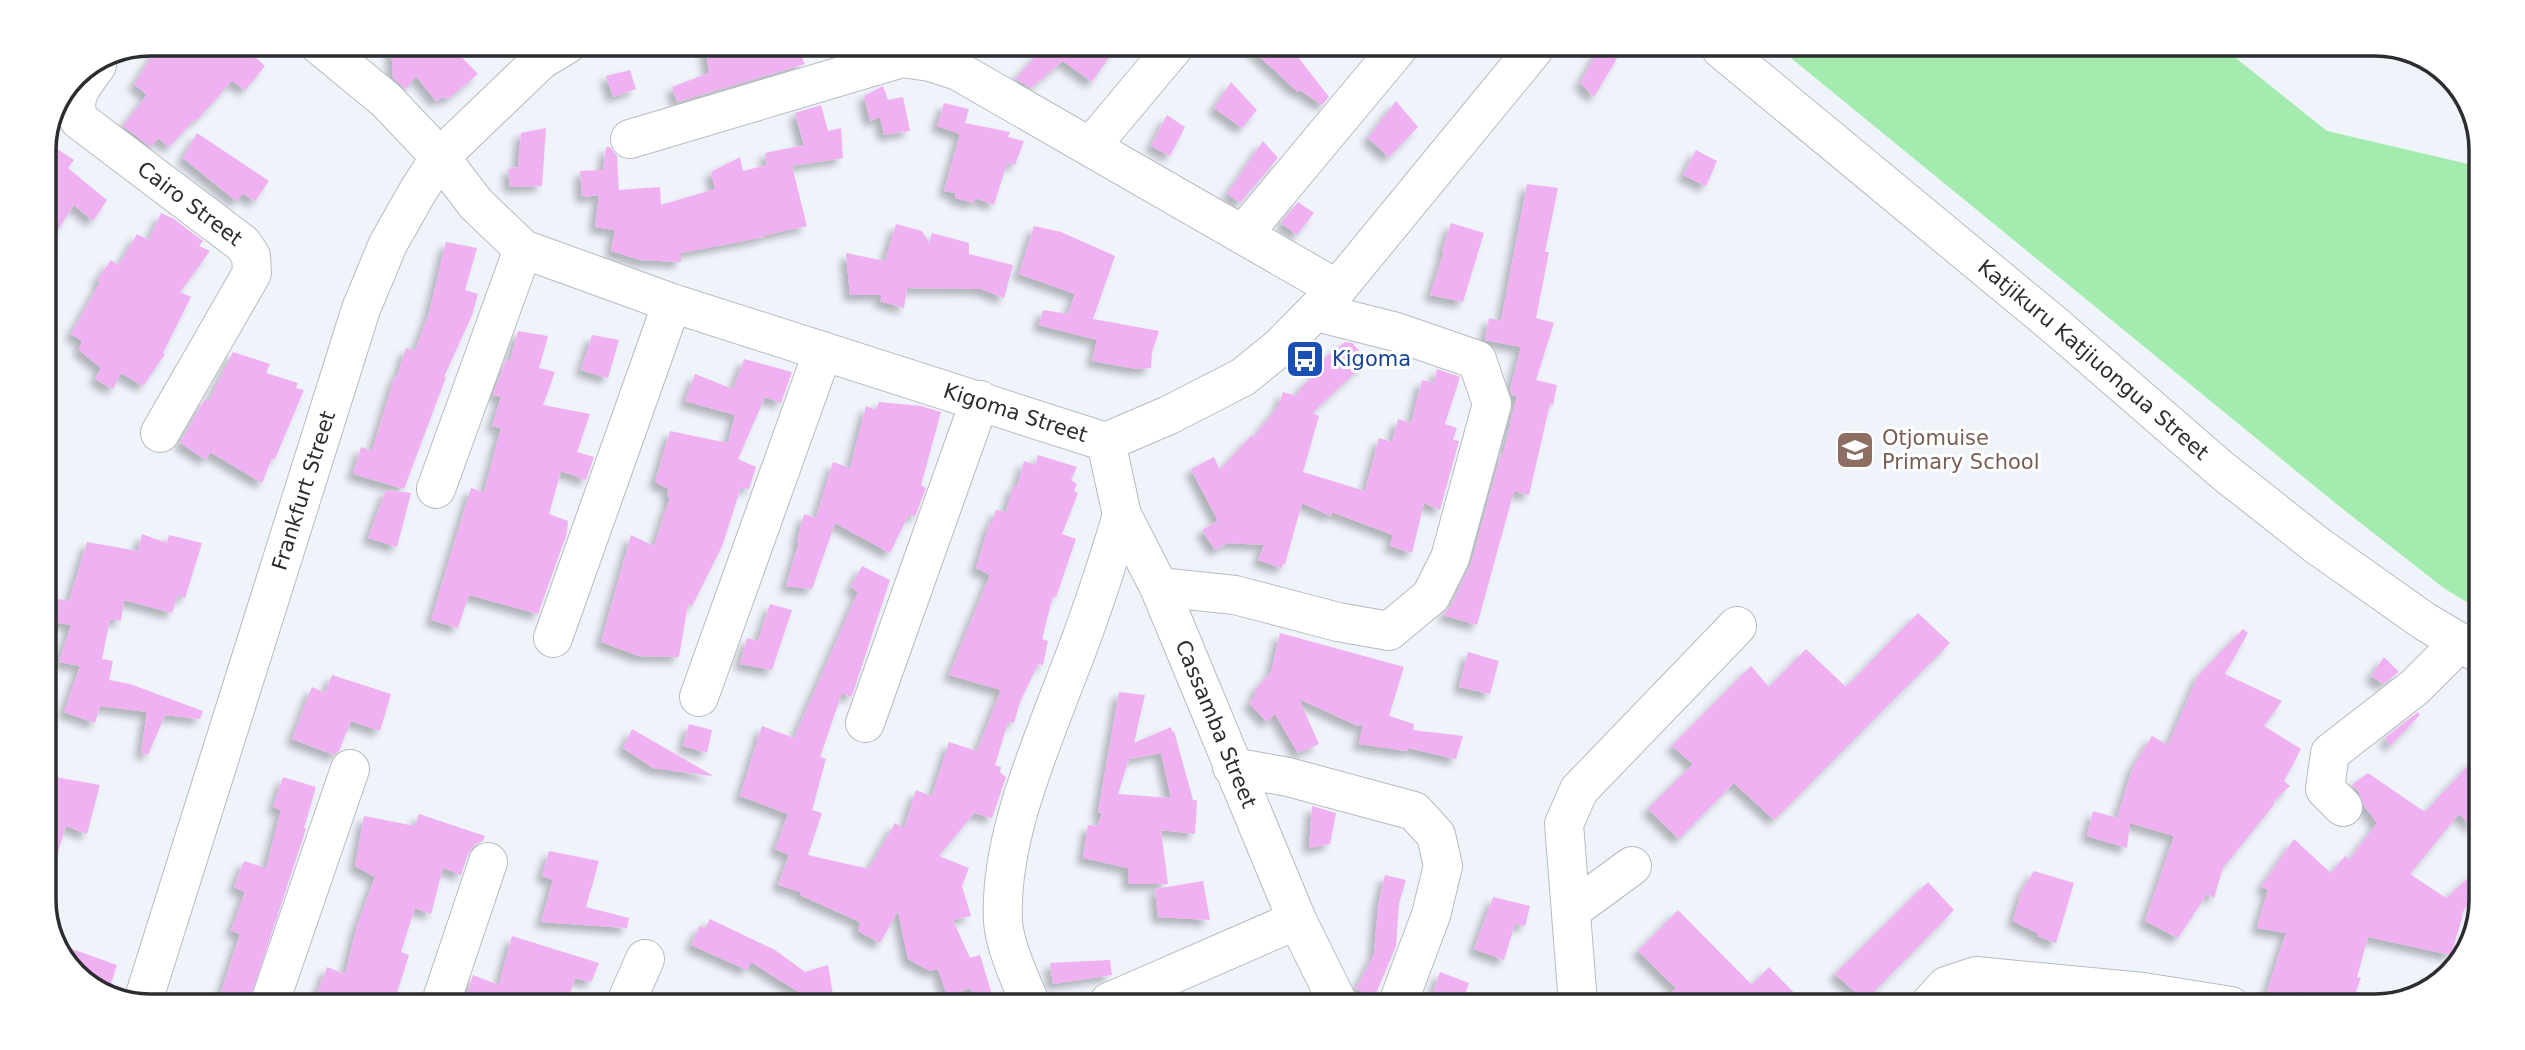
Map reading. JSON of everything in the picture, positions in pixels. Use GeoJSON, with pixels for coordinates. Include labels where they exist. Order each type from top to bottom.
{"type":"FeatureCollection","features":[{"type":"Feature","properties":{"kind":"street","name":"Kigoma Street"},"geometry":{"type":"LineString","coordinates":[[333,56],[386,100],[440,157],[476,204],[523,249],[672,303],[1106,442],[1169,415],[1242,377],[1280,347],[1327,300],[1528,56]]}},
{"type":"Feature","properties":{"kind":"street","name":"Frankfurt Street"},"geometry":{"type":"LineString","coordinates":[[145,993],[361,309],[388,244],[440,157],[548,56]]}},
{"type":"Feature","properties":{"kind":"street"},"geometry":{"type":"LineString","coordinates":[[1091,146],[1166,56]]}},
{"type":"Feature","properties":{"kind":"street"},"geometry":{"type":"LineString","coordinates":[[1244,233],[1391,56]]}},
{"type":"Feature","properties":{"kind":"street","name":"Katjikuru Katjiuongua Street"},"geometry":{"type":"LineString","coordinates":[[1729,56],[2058,328],[2223,471],[2318,546],[2424,621],[2468,647]]}},
{"type":"Feature","properties":{"kind":"street"},"geometry":{"type":"LineString","coordinates":[[630,139],[902,58],[930,62],[963,59],[1091,146],[1244,233],[1327,300],[1396,332],[1477,360],[1492,404],[1450,558],[1431,596],[1389,632],[1338,622],[1235,595],[1158,587]]}},
{"type":"Feature","properties":{"kind":"street","name":"Cairo Street"},"geometry":{"type":"LineString","coordinates":[[86,81],[74,106],[79,120],[243,244],[251,256],[252,273],[160,433]]}},
{"type":"Feature","properties":{"kind":"street"},"geometry":{"type":"LineString","coordinates":[[436,489],[523,249]]}},
{"type":"Feature","properties":{"kind":"street"},"geometry":{"type":"LineString","coordinates":[[553,638],[672,303]]}},
{"type":"Feature","properties":{"kind":"street"},"geometry":{"type":"LineString","coordinates":[[699,697],[823,351]]}},
{"type":"Feature","properties":{"kind":"street"},"geometry":{"type":"LineString","coordinates":[[865,723],[980,400]]}},
{"type":"Feature","properties":{"kind":"street","name":"Cassamba Street"},"geometry":{"type":"LineString","coordinates":[[1106,442],[1122,515],[1158,587],[1297,920],[1334,994]]}},
{"type":"Feature","properties":{"kind":"street"},"geometry":{"type":"LineString","coordinates":[[1026,994],[1003,923],[1006,877],[1015,827],[1039,747],[1102,580],[1122,515]]}},
{"type":"Feature","properties":{"kind":"street"},"geometry":{"type":"LineString","coordinates":[[1577,994],[1564,824],[1579,790],[1737,626]]}},
{"type":"Feature","properties":{"kind":"street"},"geometry":{"type":"LineString","coordinates":[[2343,807],[2325,789],[2330,753],[2468,647]]}},
{"type":"Feature","properties":{"kind":"street"},"geometry":{"type":"LineString","coordinates":[[1233,767],[1288,777],[1414,811],[1436,835],[1443,866],[1431,915],[1401,994]]}},
{"type":"Feature","properties":{"kind":"street"},"geometry":{"type":"LineString","coordinates":[[273,994],[350,769]]}},
{"type":"Feature","properties":{"kind":"street"},"geometry":{"type":"LineString","coordinates":[[444,994],[488,862]]}},
{"type":"Feature","properties":{"kind":"street"},"geometry":{"type":"LineString","coordinates":[[1572,910],[1632,866]]}},
{"type":"Feature","properties":{"kind":"street"},"geometry":{"type":"LineString","coordinates":[[1127,994],[1297,920]]}},
{"type":"Feature","properties":{"kind":"street"},"geometry":{"type":"LineString","coordinates":[[630,994],[645,959]]}},
{"type":"Feature","properties":{"kind":"street"},"geometry":{"type":"LineString","coordinates":[[1939,994],[1946,986],[1976,976],[2040,994]]}},
{"type":"Feature","properties":{"kind":"street"},"geometry":{"type":"LineString","coordinates":[[2077,994],[2156,994]]}},
{"type":"Feature","properties":{"kind":"green space"},"geometry":{"type":"Polygon","coordinates":[[[1789,56],[2233,56],[2327,131],[2469,164],[2469,603],[2445,589],[2339,506],[1789,56]]]}},
{"type":"Feature","properties":{"kind":"building"},"geometry":{"type":"Polygon","coordinates":[[[152,56],[254,56],[265,66],[245,90],[232,81],[169,147],[158,138],[151,147],[123,126],[147,95],[134,84],[152,56]]]}},
{"type":"Feature","properties":{"kind":"building"},"geometry":{"type":"Polygon","coordinates":[[[392,56],[461,56],[478,74],[448,99],[443,97],[436,101],[416,76],[406,89],[393,78],[392,56]]]}},
{"type":"Feature","properties":{"kind":"building"},"geometry":{"type":"Polygon","coordinates":[[[706,56],[801,56],[805,64],[677,102],[672,87],[709,73],[706,56]]]}},
{"type":"Feature","properties":{"kind":"building"},"geometry":{"type":"Polygon","coordinates":[[[1036,56],[1110,56],[1092,82],[1063,61],[1031,88],[1015,79],[1036,56]]]}},
{"type":"Feature","properties":{"kind":"building"},"geometry":{"type":"Polygon","coordinates":[[[1259,56],[1297,56],[1329,97],[1322,105],[1300,90],[1298,92],[1259,56]]]}},
{"type":"Feature","properties":{"kind":"building"},"geometry":{"type":"Polygon","coordinates":[[[1595,56],[1618,56],[1594,97],[1580,83],[1595,56]]]}},
{"type":"Feature","properties":{"kind":"building"},"geometry":{"type":"Polygon","coordinates":[[[630,70],[636,89],[613,97],[606,76],[630,70]]]}},
{"type":"Feature","properties":{"kind":"building"},"geometry":{"type":"Polygon","coordinates":[[[1231,82],[1257,110],[1242,128],[1214,108],[1231,82]]]}},
{"type":"Feature","properties":{"kind":"building"},"geometry":{"type":"Polygon","coordinates":[[[883,86],[888,100],[903,97],[910,131],[884,135],[880,117],[870,121],[864,96],[883,86]]]}},
{"type":"Feature","properties":{"kind":"building"},"geometry":{"type":"Polygon","coordinates":[[[1396,101],[1418,127],[1389,157],[1368,138],[1396,101]]]}},
{"type":"Feature","properties":{"kind":"building"},"geometry":{"type":"Polygon","coordinates":[[[944,103],[969,109],[965,123],[1010,132],[1008,137],[1024,141],[1015,165],[1007,163],[994,205],[975,198],[974,203],[955,198],[955,193],[944,191],[960,134],[937,126],[944,103]]]}},
{"type":"Feature","properties":{"kind":"building"},"geometry":{"type":"Polygon","coordinates":[[[821,105],[828,131],[841,128],[843,158],[792,166],[807,226],[681,253],[681,262],[640,260],[611,251],[615,230],[595,227],[599,195],[582,197],[580,171],[603,170],[606,147],[610,147],[617,156],[619,190],[660,187],[661,205],[715,189],[711,172],[740,157],[743,171],[767,165],[765,153],[804,145],[795,113],[821,105]]]}},
{"type":"Feature","properties":{"kind":"building"},"geometry":{"type":"Polygon","coordinates":[[[1167,115],[1185,127],[1170,156],[1151,146],[1167,115]]]}},
{"type":"Feature","properties":{"kind":"building"},"geometry":{"type":"Polygon","coordinates":[[[546,128],[542,186],[510,187],[508,169],[518,167],[521,133],[546,128]]]}},
{"type":"Feature","properties":{"kind":"building"},"geometry":{"type":"Polygon","coordinates":[[[197,133],[269,181],[255,201],[243,194],[236,201],[183,158],[197,133]]]}},
{"type":"Feature","properties":{"kind":"building"},"geometry":{"type":"Polygon","coordinates":[[[1263,141],[1278,158],[1240,203],[1227,194],[1263,141]]]}},
{"type":"Feature","properties":{"kind":"building"},"geometry":{"type":"Polygon","coordinates":[[[56,148],[74,160],[68,168],[107,200],[93,221],[74,205],[56,233],[56,148]]]}},
{"type":"Feature","properties":{"kind":"building"},"geometry":{"type":"Polygon","coordinates":[[[1696,150],[1717,161],[1706,186],[1683,175],[1696,150]]]}},
{"type":"Feature","properties":{"kind":"building"},"geometry":{"type":"Polygon","coordinates":[[[1527,184],[1558,188],[1545,252],[1549,252],[1536,318],[1554,323],[1536,380],[1557,385],[1529,495],[1514,491],[1477,625],[1443,615],[1451,606],[1471,564],[1517,396],[1512,395],[1510,390],[1521,347],[1485,340],[1489,318],[1501,321],[1527,184]]]}},
{"type":"Feature","properties":{"kind":"building"},"geometry":{"type":"Polygon","coordinates":[[[1298,202],[1314,213],[1297,235],[1281,223],[1298,202]]]}},
{"type":"Feature","properties":{"kind":"building"},"geometry":{"type":"Polygon","coordinates":[[[161,213],[174,219],[203,241],[199,246],[210,251],[180,292],[191,297],[163,353],[165,354],[143,386],[121,373],[113,389],[95,379],[101,368],[79,350],[82,341],[71,334],[100,282],[97,280],[111,260],[119,265],[137,234],[149,240],[161,213]]]}},
{"type":"Feature","properties":{"kind":"building"},"geometry":{"type":"Polygon","coordinates":[[[1451,223],[1484,233],[1463,302],[1430,295],[1451,223]]]}},
{"type":"Feature","properties":{"kind":"building"},"geometry":{"type":"Polygon","coordinates":[[[896,224],[922,231],[929,243],[932,233],[969,243],[969,254],[1013,265],[1004,298],[981,289],[907,288],[904,308],[880,301],[882,295],[850,295],[846,253],[885,261],[896,224]]]}},
{"type":"Feature","properties":{"kind":"building"},"geometry":{"type":"Polygon","coordinates":[[[1034,226],[1061,232],[1115,256],[1093,319],[1159,331],[1152,352],[1151,368],[1137,369],[1092,361],[1097,340],[1039,325],[1043,310],[1068,314],[1075,294],[1019,274],[1034,226]]]}},
{"type":"Feature","properties":{"kind":"building"},"geometry":{"type":"Polygon","coordinates":[[[446,242],[477,248],[465,290],[478,294],[472,315],[444,377],[404,489],[353,474],[361,447],[372,451],[406,348],[415,351],[429,313],[446,242]]]}},
{"type":"Feature","properties":{"kind":"building"},"geometry":{"type":"Polygon","coordinates":[[[518,331],[548,336],[539,368],[555,372],[543,405],[590,414],[577,452],[594,457],[586,480],[561,471],[549,514],[568,521],[567,533],[538,614],[469,595],[458,628],[431,620],[471,488],[484,492],[501,428],[492,426],[501,397],[493,395],[506,360],[510,361],[518,331]]]}},
{"type":"Feature","properties":{"kind":"building"},"geometry":{"type":"Polygon","coordinates":[[[592,335],[619,340],[608,378],[581,370],[592,335]]]}},
{"type":"Feature","properties":{"kind":"building"},"geometry":{"type":"Polygon","coordinates":[[[1345,342],[1352,343],[1368,360],[1312,413],[1319,416],[1303,472],[1365,491],[1379,438],[1392,442],[1398,419],[1411,423],[1422,380],[1434,383],[1437,369],[1460,377],[1445,424],[1457,428],[1453,440],[1459,441],[1440,510],[1424,503],[1412,553],[1390,546],[1393,535],[1332,512],[1331,516],[1302,503],[1285,564],[1281,568],[1258,560],[1264,545],[1228,543],[1215,550],[1202,530],[1218,521],[1191,469],[1214,457],[1220,470],[1251,436],[1254,437],[1279,405],[1283,392],[1296,396],[1303,385],[1323,368],[1318,363],[1345,342]]]}},
{"type":"Feature","properties":{"kind":"building"},"geometry":{"type":"Polygon","coordinates":[[[233,352],[270,364],[266,373],[298,383],[296,388],[304,390],[262,483],[210,452],[206,460],[180,443],[205,399],[209,401],[233,352]]]}},
{"type":"Feature","properties":{"kind":"building"},"geometry":{"type":"Polygon","coordinates":[[[744,359],[792,372],[781,403],[765,397],[738,459],[756,467],[749,489],[741,487],[723,544],[692,606],[688,604],[679,657],[639,656],[601,642],[631,535],[654,546],[670,497],[667,496],[669,489],[655,482],[670,431],[728,443],[735,415],[685,401],[695,374],[733,389],[744,359]]]}},
{"type":"Feature","properties":{"kind":"building"},"geometry":{"type":"Polygon","coordinates":[[[879,402],[921,406],[941,412],[921,485],[926,488],[915,517],[909,514],[890,553],[835,523],[812,589],[786,586],[804,514],[816,518],[833,462],[850,468],[866,406],[876,410],[879,402]]]}},
{"type":"Feature","properties":{"kind":"building"},"geometry":{"type":"Polygon","coordinates":[[[1038,455],[1077,467],[1071,480],[1077,484],[1074,491],[1078,493],[1062,534],[1076,539],[1056,597],[1053,596],[1042,639],[1048,641],[1043,665],[1038,664],[1020,702],[1014,723],[1008,722],[995,765],[1001,767],[1000,772],[1006,777],[992,818],[974,813],[939,856],[969,868],[962,886],[971,916],[953,920],[970,958],[980,955],[992,994],[973,994],[970,988],[946,994],[938,969],[930,971],[908,959],[898,911],[880,943],[858,931],[860,922],[800,895],[801,892],[778,885],[789,855],[775,849],[788,814],[740,796],[762,726],[794,738],[858,592],[851,587],[862,566],[890,580],[853,693],[851,697],[842,693],[820,757],[826,759],[812,810],[822,813],[808,855],[869,869],[895,823],[904,829],[916,790],[932,796],[949,742],[977,751],[1001,690],[949,675],[990,575],[976,568],[990,522],[992,523],[996,510],[1006,512],[1024,461],[1035,465],[1038,455]]]}},
{"type":"Feature","properties":{"kind":"building"},"geometry":{"type":"Polygon","coordinates":[[[386,490],[411,493],[397,547],[368,538],[386,490]]]}},
{"type":"Feature","properties":{"kind":"building"},"geometry":{"type":"Polygon","coordinates":[[[142,534],[167,543],[169,535],[202,543],[185,598],[178,595],[172,613],[124,600],[121,621],[110,619],[102,659],[113,661],[109,680],[130,684],[203,711],[200,719],[165,715],[148,755],[141,753],[147,712],[100,706],[95,723],[64,712],[80,666],[59,662],[71,625],[56,622],[56,599],[69,601],[87,542],[138,551],[142,534]]]}},
{"type":"Feature","properties":{"kind":"building"},"geometry":{"type":"Polygon","coordinates":[[[770,604],[792,610],[772,670],[740,664],[747,638],[758,641],[770,604]]]}},
{"type":"Feature","properties":{"kind":"building"},"geometry":{"type":"Polygon","coordinates":[[[1918,613],[1950,643],[1774,820],[1734,783],[1679,839],[1648,809],[1693,764],[1672,746],[1751,666],[1769,687],[1806,649],[1846,687],[1918,613]]]}},
{"type":"Feature","properties":{"kind":"building"},"geometry":{"type":"Polygon","coordinates":[[[2243,629],[2248,633],[2225,674],[2282,701],[2264,726],[2301,749],[2284,781],[2290,786],[2273,802],[2275,803],[2223,868],[2214,898],[2207,894],[2178,938],[2145,921],[2174,836],[2130,823],[2127,848],[2087,836],[2093,811],[2117,818],[2133,767],[2152,736],[2168,745],[2198,676],[2243,629]]]}},
{"type":"Feature","properties":{"kind":"building"},"geometry":{"type":"Polygon","coordinates":[[[1280,633],[1404,667],[1389,716],[1414,724],[1413,730],[1463,736],[1456,759],[1408,748],[1407,751],[1359,744],[1363,724],[1358,726],[1299,699],[1319,744],[1298,753],[1275,714],[1267,722],[1249,703],[1256,694],[1255,690],[1271,672],[1280,633]]]}},
{"type":"Feature","properties":{"kind":"building"},"geometry":{"type":"Polygon","coordinates":[[[1468,652],[1499,661],[1490,694],[1459,687],[1468,652]]]}},
{"type":"Feature","properties":{"kind":"building"},"geometry":{"type":"Polygon","coordinates":[[[2384,657],[2399,672],[2383,684],[2371,676],[2384,657]]]}},
{"type":"Feature","properties":{"kind":"building"},"geometry":{"type":"Polygon","coordinates":[[[332,675],[391,694],[380,731],[351,721],[339,751],[334,755],[292,739],[312,687],[325,693],[332,675]]]}},
{"type":"Feature","properties":{"kind":"building"},"geometry":{"type":"Polygon","coordinates":[[[1119,692],[1145,695],[1134,743],[1171,727],[1193,800],[1197,800],[1195,834],[1161,830],[1168,884],[1129,884],[1128,868],[1083,858],[1088,825],[1097,826],[1102,813],[1098,812],[1119,692]],[[1161,753],[1129,759],[1118,794],[1171,798],[1161,753]]]}},
{"type":"Feature","properties":{"kind":"building"},"geometry":{"type":"Polygon","coordinates":[[[2418,712],[2420,715],[2390,746],[2385,738],[2418,712]]]}},
{"type":"Feature","properties":{"kind":"building"},"geometry":{"type":"Polygon","coordinates":[[[689,724],[712,730],[707,753],[683,746],[689,724]]]}},
{"type":"Feature","properties":{"kind":"building"},"geometry":{"type":"Polygon","coordinates":[[[632,729],[712,775],[653,768],[623,748],[632,729]]]}},
{"type":"Feature","properties":{"kind":"building"},"geometry":{"type":"Polygon","coordinates":[[[2469,764],[2469,824],[2459,814],[2410,874],[2446,898],[2469,877],[2469,903],[2461,915],[2451,955],[2368,937],[2357,977],[2361,978],[2355,994],[2275,994],[2267,991],[2286,933],[2257,928],[2268,889],[2261,887],[2294,839],[2331,873],[2345,856],[2349,860],[2377,823],[2352,785],[2368,773],[2425,812],[2469,764]]]}},
{"type":"Feature","properties":{"kind":"building"},"geometry":{"type":"Polygon","coordinates":[[[56,777],[100,785],[87,834],[66,826],[56,858],[56,777]]]}},
{"type":"Feature","properties":{"kind":"building"},"geometry":{"type":"Polygon","coordinates":[[[283,777],[316,787],[304,828],[306,829],[252,994],[221,994],[240,934],[231,931],[245,892],[234,887],[244,861],[266,868],[281,810],[273,807],[283,777]]]}},
{"type":"Feature","properties":{"kind":"building"},"geometry":{"type":"Polygon","coordinates":[[[1312,806],[1336,813],[1330,844],[1309,848],[1312,806]]]}},
{"type":"Feature","properties":{"kind":"building"},"geometry":{"type":"Polygon","coordinates":[[[419,814],[485,836],[468,854],[461,875],[443,868],[431,914],[415,908],[401,952],[409,955],[397,994],[317,994],[327,967],[345,974],[357,926],[375,877],[355,866],[364,816],[415,826],[419,814]]]}},
{"type":"Feature","properties":{"kind":"building"},"geometry":{"type":"Polygon","coordinates":[[[549,851],[599,861],[586,907],[629,918],[627,928],[541,922],[553,880],[542,876],[549,851]]]}},
{"type":"Feature","properties":{"kind":"building"},"geometry":{"type":"Polygon","coordinates":[[[2034,871],[2074,883],[2056,943],[2037,936],[2037,933],[2013,921],[2021,893],[2034,871]]]}},
{"type":"Feature","properties":{"kind":"building"},"geometry":{"type":"Polygon","coordinates":[[[1385,875],[1406,880],[1399,903],[1396,946],[1376,994],[1366,994],[1356,989],[1374,954],[1378,906],[1385,875]]]}},
{"type":"Feature","properties":{"kind":"building"},"geometry":{"type":"Polygon","coordinates":[[[1203,881],[1210,920],[1158,917],[1155,889],[1203,881]]]}},
{"type":"Feature","properties":{"kind":"building"},"geometry":{"type":"Polygon","coordinates":[[[1928,882],[1954,910],[1872,994],[1857,994],[1835,974],[1928,882]]]}},
{"type":"Feature","properties":{"kind":"building"},"geometry":{"type":"Polygon","coordinates":[[[1493,897],[1530,906],[1525,926],[1515,924],[1504,960],[1474,949],[1493,897]]]}},
{"type":"Feature","properties":{"kind":"building"},"geometry":{"type":"Polygon","coordinates":[[[1678,910],[1752,985],[1769,967],[1795,994],[1670,994],[1676,988],[1638,951],[1678,910]]]}},
{"type":"Feature","properties":{"kind":"building"},"geometry":{"type":"Polygon","coordinates":[[[710,919],[775,950],[805,972],[828,965],[833,994],[802,994],[751,962],[747,970],[691,945],[700,926],[705,928],[710,919]]]}},
{"type":"Feature","properties":{"kind":"building"},"geometry":{"type":"Polygon","coordinates":[[[512,936],[599,963],[591,982],[575,978],[570,994],[467,994],[473,975],[499,985],[512,936]]]}},
{"type":"Feature","properties":{"kind":"building"},"geometry":{"type":"Polygon","coordinates":[[[70,948],[117,965],[111,985],[83,967],[70,948]]]}},
{"type":"Feature","properties":{"kind":"building"},"geometry":{"type":"Polygon","coordinates":[[[1110,960],[1112,975],[1053,984],[1050,963],[1110,960]]]}},
{"type":"Feature","properties":{"kind":"building"},"geometry":{"type":"Polygon","coordinates":[[[1440,972],[1469,983],[1465,994],[1433,993],[1440,972]]]}},
{"type":"Feature","properties":{"kind":"place","name":"Kigoma"},"geometry":{"type":"Point","coordinates":[1305,359]}},
{"type":"Feature","properties":{"kind":"place","name":"Otjomuise Primary School"},"geometry":{"type":"Point","coordinates":[1855,450]}}]}
